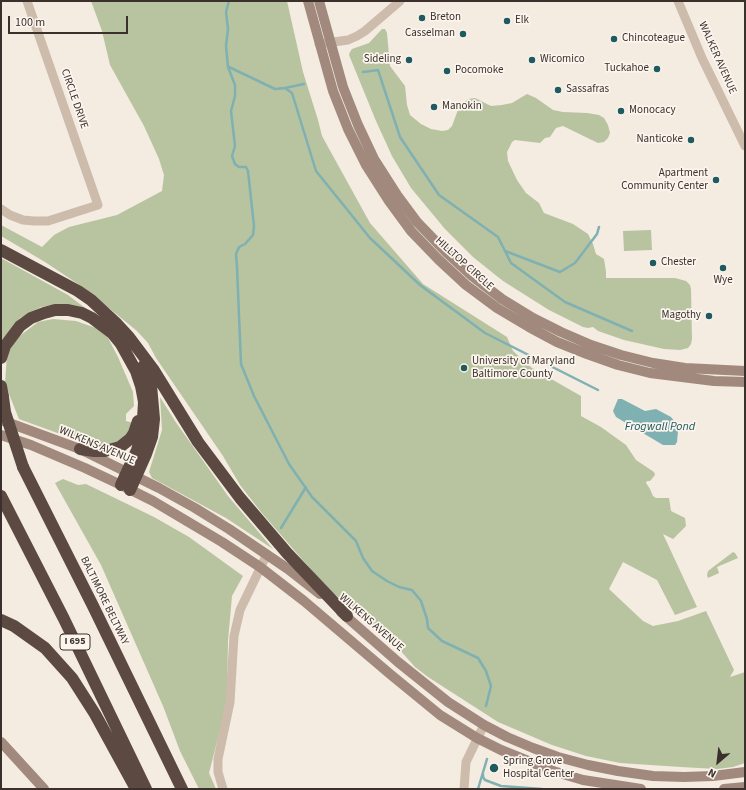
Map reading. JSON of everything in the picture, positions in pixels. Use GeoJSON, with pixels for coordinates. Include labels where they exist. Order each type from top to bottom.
{"type":"FeatureCollection","features":[{"type":"Feature","properties":{"kind":"highway"},"geometry":{"type":"LineString","coordinates":[[1,250],[61,281],[91,300],[109,316],[125,341],[145,367],[151,385],[153,401],[154,419],[152,437],[146,454],[125,487]]}},
{"type":"Feature","properties":{"kind":"highway"},"geometry":{"type":"LineString","coordinates":[[1,358],[5,346],[20,326],[31,318],[55,310],[68,310],[82,313],[92,318],[125,341],[153,368],[198,442],[240,498],[287,553],[347,616]]}},
{"type":"Feature","properties":{"kind":"highway"},"geometry":{"type":"LineString","coordinates":[[80,449],[94,451],[113,449],[125,443],[134,433],[138,418],[136,390],[125,341]]}},
{"type":"Feature","properties":{"kind":"highway"},"geometry":{"type":"LineString","coordinates":[[2,391],[5,412],[23,467]]}},
{"type":"Feature","properties":{"kind":"highway","name":"BALTIMORE BELTWAY"},"geometry":{"type":"LineString","coordinates":[[1,425],[93,606],[182,789]]}},
{"type":"Feature","properties":{"kind":"highway","name":"I 695"},"geometry":{"type":"LineString","coordinates":[[1,496],[67,626],[146,789]]}},
{"type":"Feature","properties":{"kind":"highway"},"geometry":{"type":"LineString","coordinates":[[1,620],[14,626],[45,648],[72,678],[95,714],[136,789]]}},
{"type":"Feature","properties":{"kind":"main road","name":"HILLTOP CIRCLE"},"geometry":{"type":"LineString","coordinates":[[308,1],[333,91],[348,129],[366,165],[389,201],[411,231],[466,285],[497,308],[529,327],[557,342],[586,354],[618,365],[650,373],[714,381],[745,382]]}},
{"type":"Feature","properties":{"kind":"main road","name":"HILLTOP CIRCLE"},"geometry":{"type":"LineString","coordinates":[[319,1],[345,93],[374,159],[397,195],[417,222],[472,276],[502,299],[533,318],[573,337],[620,355],[653,363],[685,368],[745,371]]}},
{"type":"Feature","properties":{"kind":"main road","name":"WILKENS AVENUE"},"geometry":{"type":"LineString","coordinates":[[1,420],[80,449],[132,474],[195,508],[267,554],[313,588],[426,685],[448,702],[484,725],[507,737],[558,757],[618,771],[653,776],[684,777],[713,776],[745,772]]}},
{"type":"Feature","properties":{"kind":"main road"},"geometry":{"type":"LineString","coordinates":[[1,435],[31,445],[125,487],[222,542],[260,567],[304,601],[434,710],[477,738],[514,756],[553,772],[583,780],[641,789]]}},
{"type":"Feature","properties":{"kind":"main road"},"geometry":{"type":"LineString","coordinates":[[1,742],[44,789]]}},
{"type":"Feature","properties":{"kind":"main road"},"geometry":{"type":"LineString","coordinates":[[724,789],[745,787]]}},
{"type":"Feature","properties":{"kind":"street","name":"CIRCLE DRIVE"},"geometry":{"type":"LineString","coordinates":[[1,209],[10,215],[23,220],[48,221],[98,205],[27,1]]}},
{"type":"Feature","properties":{"kind":"street"},"geometry":{"type":"LineString","coordinates":[[319,44],[348,40],[365,32],[400,1]]}},
{"type":"Feature","properties":{"kind":"street","name":"WALKER AVENUE"},"geometry":{"type":"LineString","coordinates":[[678,1],[702,58],[745,146]]}},
{"type":"Feature","properties":{"kind":"street"},"geometry":{"type":"LineString","coordinates":[[223,789],[218,772],[218,759],[230,702],[234,636],[240,610],[267,554]]}},
{"type":"Feature","properties":{"kind":"street"},"geometry":{"type":"LineString","coordinates":[[464,789],[466,762],[484,725]]}},
{"type":"Feature","properties":{"kind":"green space"},"geometry":{"type":"Polygon","coordinates":[[[91,1],[287,1],[303,72],[322,136],[370,223],[423,284],[507,337],[513,351],[532,368],[581,396],[581,416],[601,427],[626,445],[636,460],[654,472],[655,475],[646,483],[653,496],[656,498],[669,498],[671,511],[685,518],[686,526],[673,539],[663,534],[697,607],[675,615],[657,580],[623,562],[609,589],[643,621],[653,626],[678,621],[706,611],[734,670],[730,677],[745,672],[745,763],[733,767],[717,769],[620,763],[586,756],[552,745],[498,722],[428,677],[415,667],[390,639],[327,588],[261,512],[240,485],[223,456],[156,358],[148,343],[137,331],[87,290],[45,262],[1,236],[1,225],[42,247],[54,235],[69,227],[117,215],[162,191],[164,175],[159,159],[144,126],[110,65],[102,31],[91,1]]]}},
{"type":"Feature","properties":{"kind":"green space"},"geometry":{"type":"Polygon","coordinates":[[[382,29],[385,29],[387,33],[390,66],[405,86],[407,105],[410,115],[421,124],[431,129],[442,131],[448,130],[452,126],[459,107],[468,99],[475,98],[491,106],[512,103],[527,94],[536,98],[553,110],[587,113],[599,115],[604,118],[610,133],[604,142],[598,143],[563,126],[556,128],[550,137],[545,138],[540,143],[515,140],[512,142],[507,152],[508,161],[517,180],[526,193],[539,203],[544,213],[573,224],[588,234],[596,254],[604,259],[606,278],[675,278],[686,281],[690,285],[692,339],[688,348],[680,350],[664,349],[624,340],[598,331],[593,327],[583,327],[549,310],[503,281],[473,257],[445,229],[411,188],[392,156],[349,55],[352,49],[369,43],[382,29]]]}},
{"type":"Feature","properties":{"kind":"green space"},"geometry":{"type":"Polygon","coordinates":[[[651,230],[652,250],[624,251],[623,231],[651,230]]]}},
{"type":"Feature","properties":{"kind":"green space"},"geometry":{"type":"Polygon","coordinates":[[[1,258],[68,295],[109,326],[89,312],[58,304],[41,307],[20,318],[1,342],[1,258]]]}},
{"type":"Feature","properties":{"kind":"green space"},"geometry":{"type":"Polygon","coordinates":[[[53,319],[76,321],[96,328],[107,336],[133,392],[134,406],[126,414],[126,421],[134,423],[126,438],[109,446],[93,446],[19,419],[5,384],[7,354],[17,338],[38,322],[53,319]]]}},
{"type":"Feature","properties":{"kind":"green space"},"geometry":{"type":"Polygon","coordinates":[[[160,397],[175,421],[228,496],[273,549],[226,518],[152,478],[149,472],[162,430],[160,397]]]}},
{"type":"Feature","properties":{"kind":"green space"},"geometry":{"type":"Polygon","coordinates":[[[63,479],[78,485],[86,484],[154,517],[189,537],[243,576],[232,596],[228,641],[227,703],[209,773],[216,789],[199,789],[180,751],[163,706],[101,565],[55,483],[63,479]]]}},
{"type":"Feature","properties":{"kind":"green space"},"geometry":{"type":"Polygon","coordinates":[[[733,552],[738,558],[717,567],[719,573],[708,578],[708,571],[733,552]]]}},
{"type":"Feature","properties":{"kind":"water","name":"Frogwall Pond"},"geometry":{"type":"Polygon","coordinates":[[[618,399],[622,399],[645,411],[656,409],[671,417],[675,422],[678,431],[677,442],[675,445],[663,445],[616,417],[613,411],[618,399]]]}},
{"type":"Feature","properties":{"kind":"waterway"},"geometry":{"type":"LineString","coordinates":[[229,1],[226,12],[228,29],[226,46],[228,67],[235,85],[235,96],[231,111],[235,146],[232,156],[235,164],[239,167],[246,167],[248,171],[254,226],[253,235],[245,244],[239,247],[236,254],[241,364],[254,396],[289,464],[312,497],[356,541],[363,558],[372,571],[399,587],[412,590],[421,601],[427,619],[428,628],[442,641],[478,658],[486,671],[491,686],[486,706]]}},
{"type":"Feature","properties":{"kind":"waterway"},"geometry":{"type":"LineString","coordinates":[[229,67],[275,89],[285,88],[292,93],[316,171],[370,238],[420,285],[485,333],[598,390]]}},
{"type":"Feature","properties":{"kind":"waterway"},"geometry":{"type":"LineString","coordinates":[[363,72],[378,70],[400,137],[439,195],[498,237],[511,263],[565,302],[632,331]]}},
{"type":"Feature","properties":{"kind":"waterway"},"geometry":{"type":"LineString","coordinates":[[285,88],[304,84]]}},
{"type":"Feature","properties":{"kind":"waterway"},"geometry":{"type":"LineString","coordinates":[[505,251],[560,272],[575,263],[597,234],[599,227]]}},
{"type":"Feature","properties":{"kind":"waterway"},"geometry":{"type":"LineString","coordinates":[[281,528],[306,487]]}},
{"type":"Feature","properties":{"kind":"waterway"},"geometry":{"type":"LineString","coordinates":[[478,789],[487,759]]}},
{"type":"Feature","properties":{"kind":"waterway"},"geometry":{"type":"LineString","coordinates":[[483,774],[485,780],[501,786],[542,789]]}},
{"type":"Feature","properties":{"kind":"place","name":"Breton"},"geometry":{"type":"Point","coordinates":[422,18]}},
{"type":"Feature","properties":{"kind":"place","name":"Elk"},"geometry":{"type":"Point","coordinates":[507,21]}},
{"type":"Feature","properties":{"kind":"place","name":"Casselman"},"geometry":{"type":"Point","coordinates":[463,34]}},
{"type":"Feature","properties":{"kind":"place","name":"Chincoteague"},"geometry":{"type":"Point","coordinates":[614,39]}},
{"type":"Feature","properties":{"kind":"place","name":"Sideling"},"geometry":{"type":"Point","coordinates":[409,60]}},
{"type":"Feature","properties":{"kind":"place","name":"Wicomico"},"geometry":{"type":"Point","coordinates":[532,60]}},
{"type":"Feature","properties":{"kind":"place","name":"Tuckahoe"},"geometry":{"type":"Point","coordinates":[657,69]}},
{"type":"Feature","properties":{"kind":"place","name":"Pocomoke"},"geometry":{"type":"Point","coordinates":[447,71]}},
{"type":"Feature","properties":{"kind":"place","name":"Sassafras"},"geometry":{"type":"Point","coordinates":[558,90]}},
{"type":"Feature","properties":{"kind":"place","name":"Manokin"},"geometry":{"type":"Point","coordinates":[434,107]}},
{"type":"Feature","properties":{"kind":"place","name":"Monocacy"},"geometry":{"type":"Point","coordinates":[621,111]}},
{"type":"Feature","properties":{"kind":"place","name":"Nanticoke"},"geometry":{"type":"Point","coordinates":[691,140]}},
{"type":"Feature","properties":{"kind":"place","name":"Apartment Community Center"},"geometry":{"type":"Point","coordinates":[716,180]}},
{"type":"Feature","properties":{"kind":"place","name":"Chester"},"geometry":{"type":"Point","coordinates":[653,263]}},
{"type":"Feature","properties":{"kind":"place","name":"Wye"},"geometry":{"type":"Point","coordinates":[723,268]}},
{"type":"Feature","properties":{"kind":"place","name":"Magothy"},"geometry":{"type":"Point","coordinates":[709,316]}},
{"type":"Feature","properties":{"kind":"place","name":"University of Maryland Baltimore County"},"geometry":{"type":"Point","coordinates":[464,368]}},
{"type":"Feature","properties":{"kind":"place","name":"Spring Grove Hospital Center"},"geometry":{"type":"Point","coordinates":[494,768]}}]}
